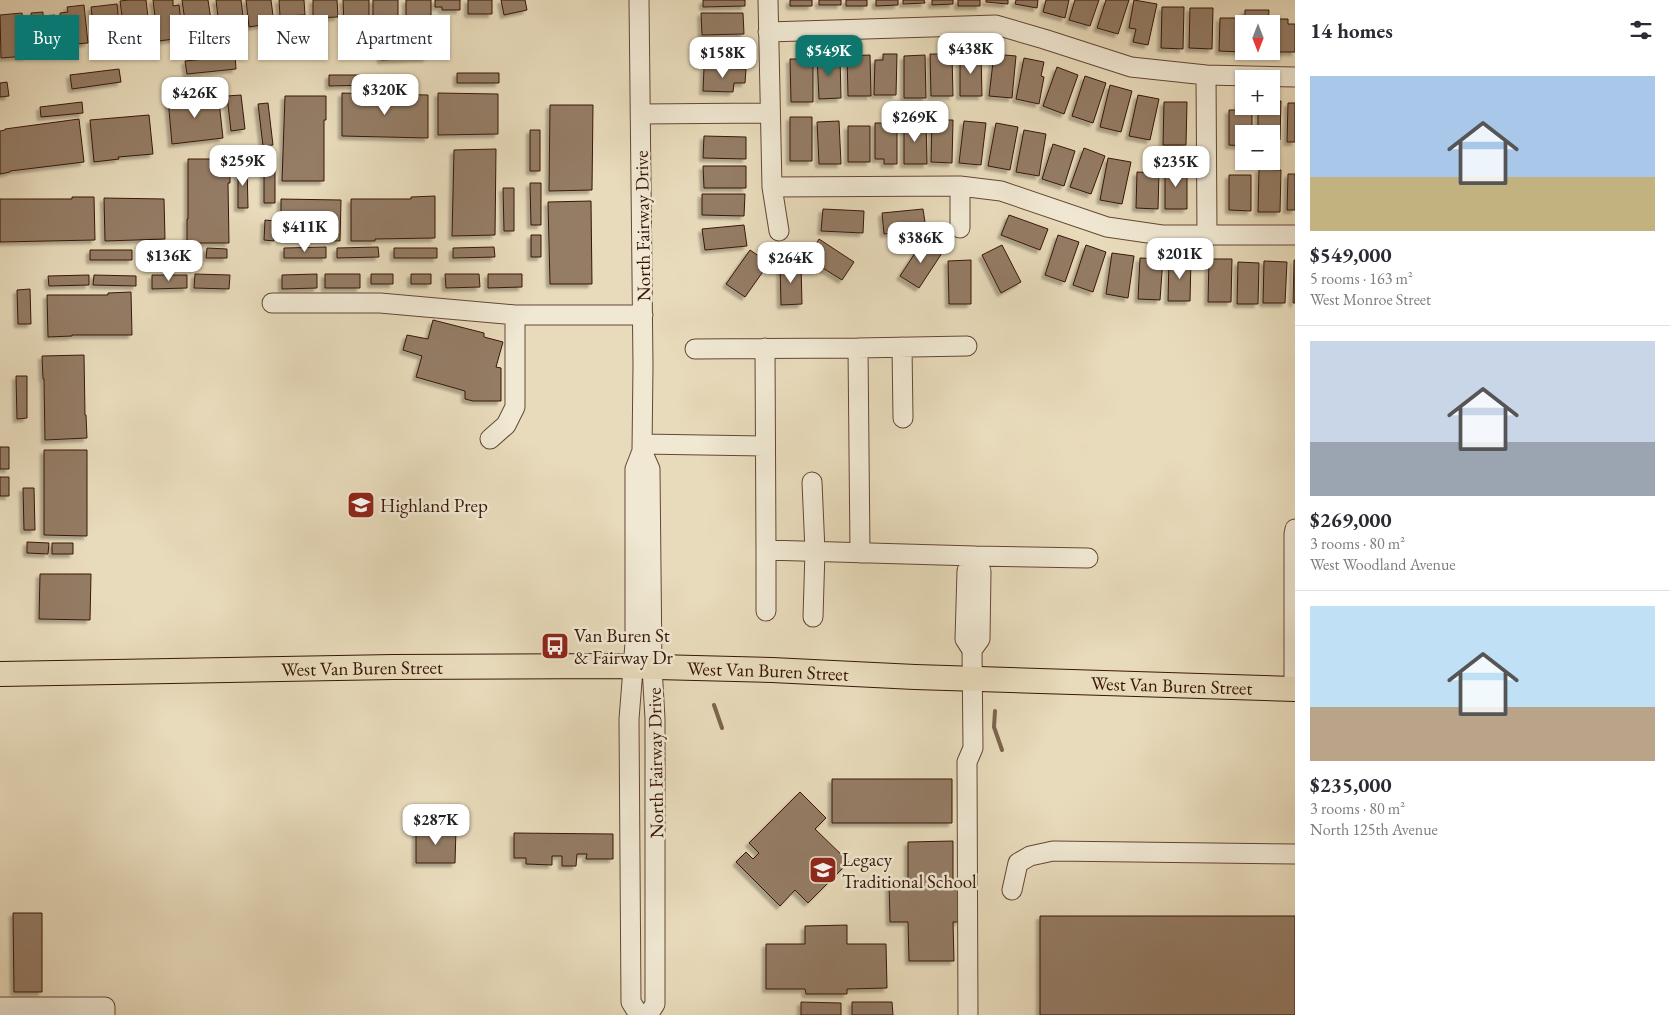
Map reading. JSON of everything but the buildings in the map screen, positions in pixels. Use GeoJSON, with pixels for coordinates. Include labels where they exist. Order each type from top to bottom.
{"type":"FeatureCollection","features":[{"type":"Feature","properties":{"kind":"main road","name":"West Van Buren Street"},"geometry":{"type":"LineString","coordinates":[[0,674],[393,667],[643,667],[1295,689]]}},
{"type":"Feature","properties":{"kind":"street","name":"North Fairway Drive"},"geometry":{"type":"LineString","coordinates":[[639,0],[643,315],[642,448],[650,469],[643,667],[628,719],[631,1002],[639,1015]]}},
{"type":"Feature","properties":{"kind":"street"},"geometry":{"type":"LineString","coordinates":[[768,0],[772,187],[779,231]]}},
{"type":"Feature","properties":{"kind":"street"},"geometry":{"type":"LineString","coordinates":[[768,32],[996,25],[1131,68],[1206,75],[1295,77]]}},
{"type":"Feature","properties":{"kind":"street"},"geometry":{"type":"LineString","coordinates":[[1206,75],[1207,235]]}},
{"type":"Feature","properties":{"kind":"street"},"geometry":{"type":"LineString","coordinates":[[640,114],[770,113]]}},
{"type":"Feature","properties":{"kind":"street"},"geometry":{"type":"LineString","coordinates":[[772,187],[960,186],[1001,191],[1107,227],[1162,235],[1295,235]]}},
{"type":"Feature","properties":{"kind":"street"},"geometry":{"type":"LineString","coordinates":[[960,186],[960,228]]}},
{"type":"Feature","properties":{"kind":"street"},"geometry":{"type":"LineString","coordinates":[[272,303],[380,303],[514,315],[643,315]]}},
{"type":"Feature","properties":{"kind":"street"},"geometry":{"type":"LineString","coordinates":[[490,439],[506,425],[515,407],[514,315]]}},
{"type":"Feature","properties":{"kind":"street"},"geometry":{"type":"LineString","coordinates":[[695,349],[968,346]]}},
{"type":"Feature","properties":{"kind":"street"},"geometry":{"type":"LineString","coordinates":[[902,347],[903,418]]}},
{"type":"Feature","properties":{"kind":"street"},"geometry":{"type":"LineString","coordinates":[[765,348],[766,611]]}},
{"type":"Feature","properties":{"kind":"street"},"geometry":{"type":"LineString","coordinates":[[858,348],[860,553]]}},
{"type":"Feature","properties":{"kind":"street"},"geometry":{"type":"LineString","coordinates":[[642,448],[765,446]]}},
{"type":"Feature","properties":{"kind":"street"},"geometry":{"type":"LineString","coordinates":[[812,482],[815,551],[813,616]]}},
{"type":"Feature","properties":{"kind":"street"},"geometry":{"type":"LineString","coordinates":[[1295,529],[1295,689]]}},
{"type":"Feature","properties":{"kind":"street"},"geometry":{"type":"LineString","coordinates":[[766,550],[975,560],[1088,558]]}},
{"type":"Feature","properties":{"kind":"street"},"geometry":{"type":"LineString","coordinates":[[968,1015],[967,762],[973,748],[972,650],[980,639],[981,571],[975,560]]}},
{"type":"Feature","properties":{"kind":"street","name":"North Fairway Drive"},"geometry":{"type":"LineString","coordinates":[[643,667],[655,719],[655,1004],[648,1015]]}},
{"type":"Feature","properties":{"kind":"street"},"geometry":{"type":"LineString","coordinates":[[629,826],[635,830],[641,845],[643,923],[656,941]]}},
{"type":"Feature","properties":{"kind":"street"},"geometry":{"type":"LineString","coordinates":[[1012,890],[1018,863],[1030,856],[1053,850],[1295,854]]}},
{"type":"Feature","properties":{"kind":"street"},"geometry":{"type":"LineString","coordinates":[[0,1007],[104,1008],[104,1015]]}},
{"type":"Feature","properties":{"kind":"waterway"},"geometry":{"type":"LineString","coordinates":[[714,705],[722,728]]}},
{"type":"Feature","properties":{"kind":"waterway"},"geometry":{"type":"LineString","coordinates":[[995,711],[994,727],[1002,750]]}},
{"type":"Feature","properties":{"kind":"place","name":"Highland Prep"},"geometry":{"type":"Point","coordinates":[361,505]}},
{"type":"Feature","properties":{"kind":"place","name":"Van Buren St & Fairway Dr"},"geometry":{"type":"Point","coordinates":[555,646]}},
{"type":"Feature","properties":{"kind":"place","name":"Legacy Traditional School"},"geometry":{"type":"Point","coordinates":[823,870]}}]}
